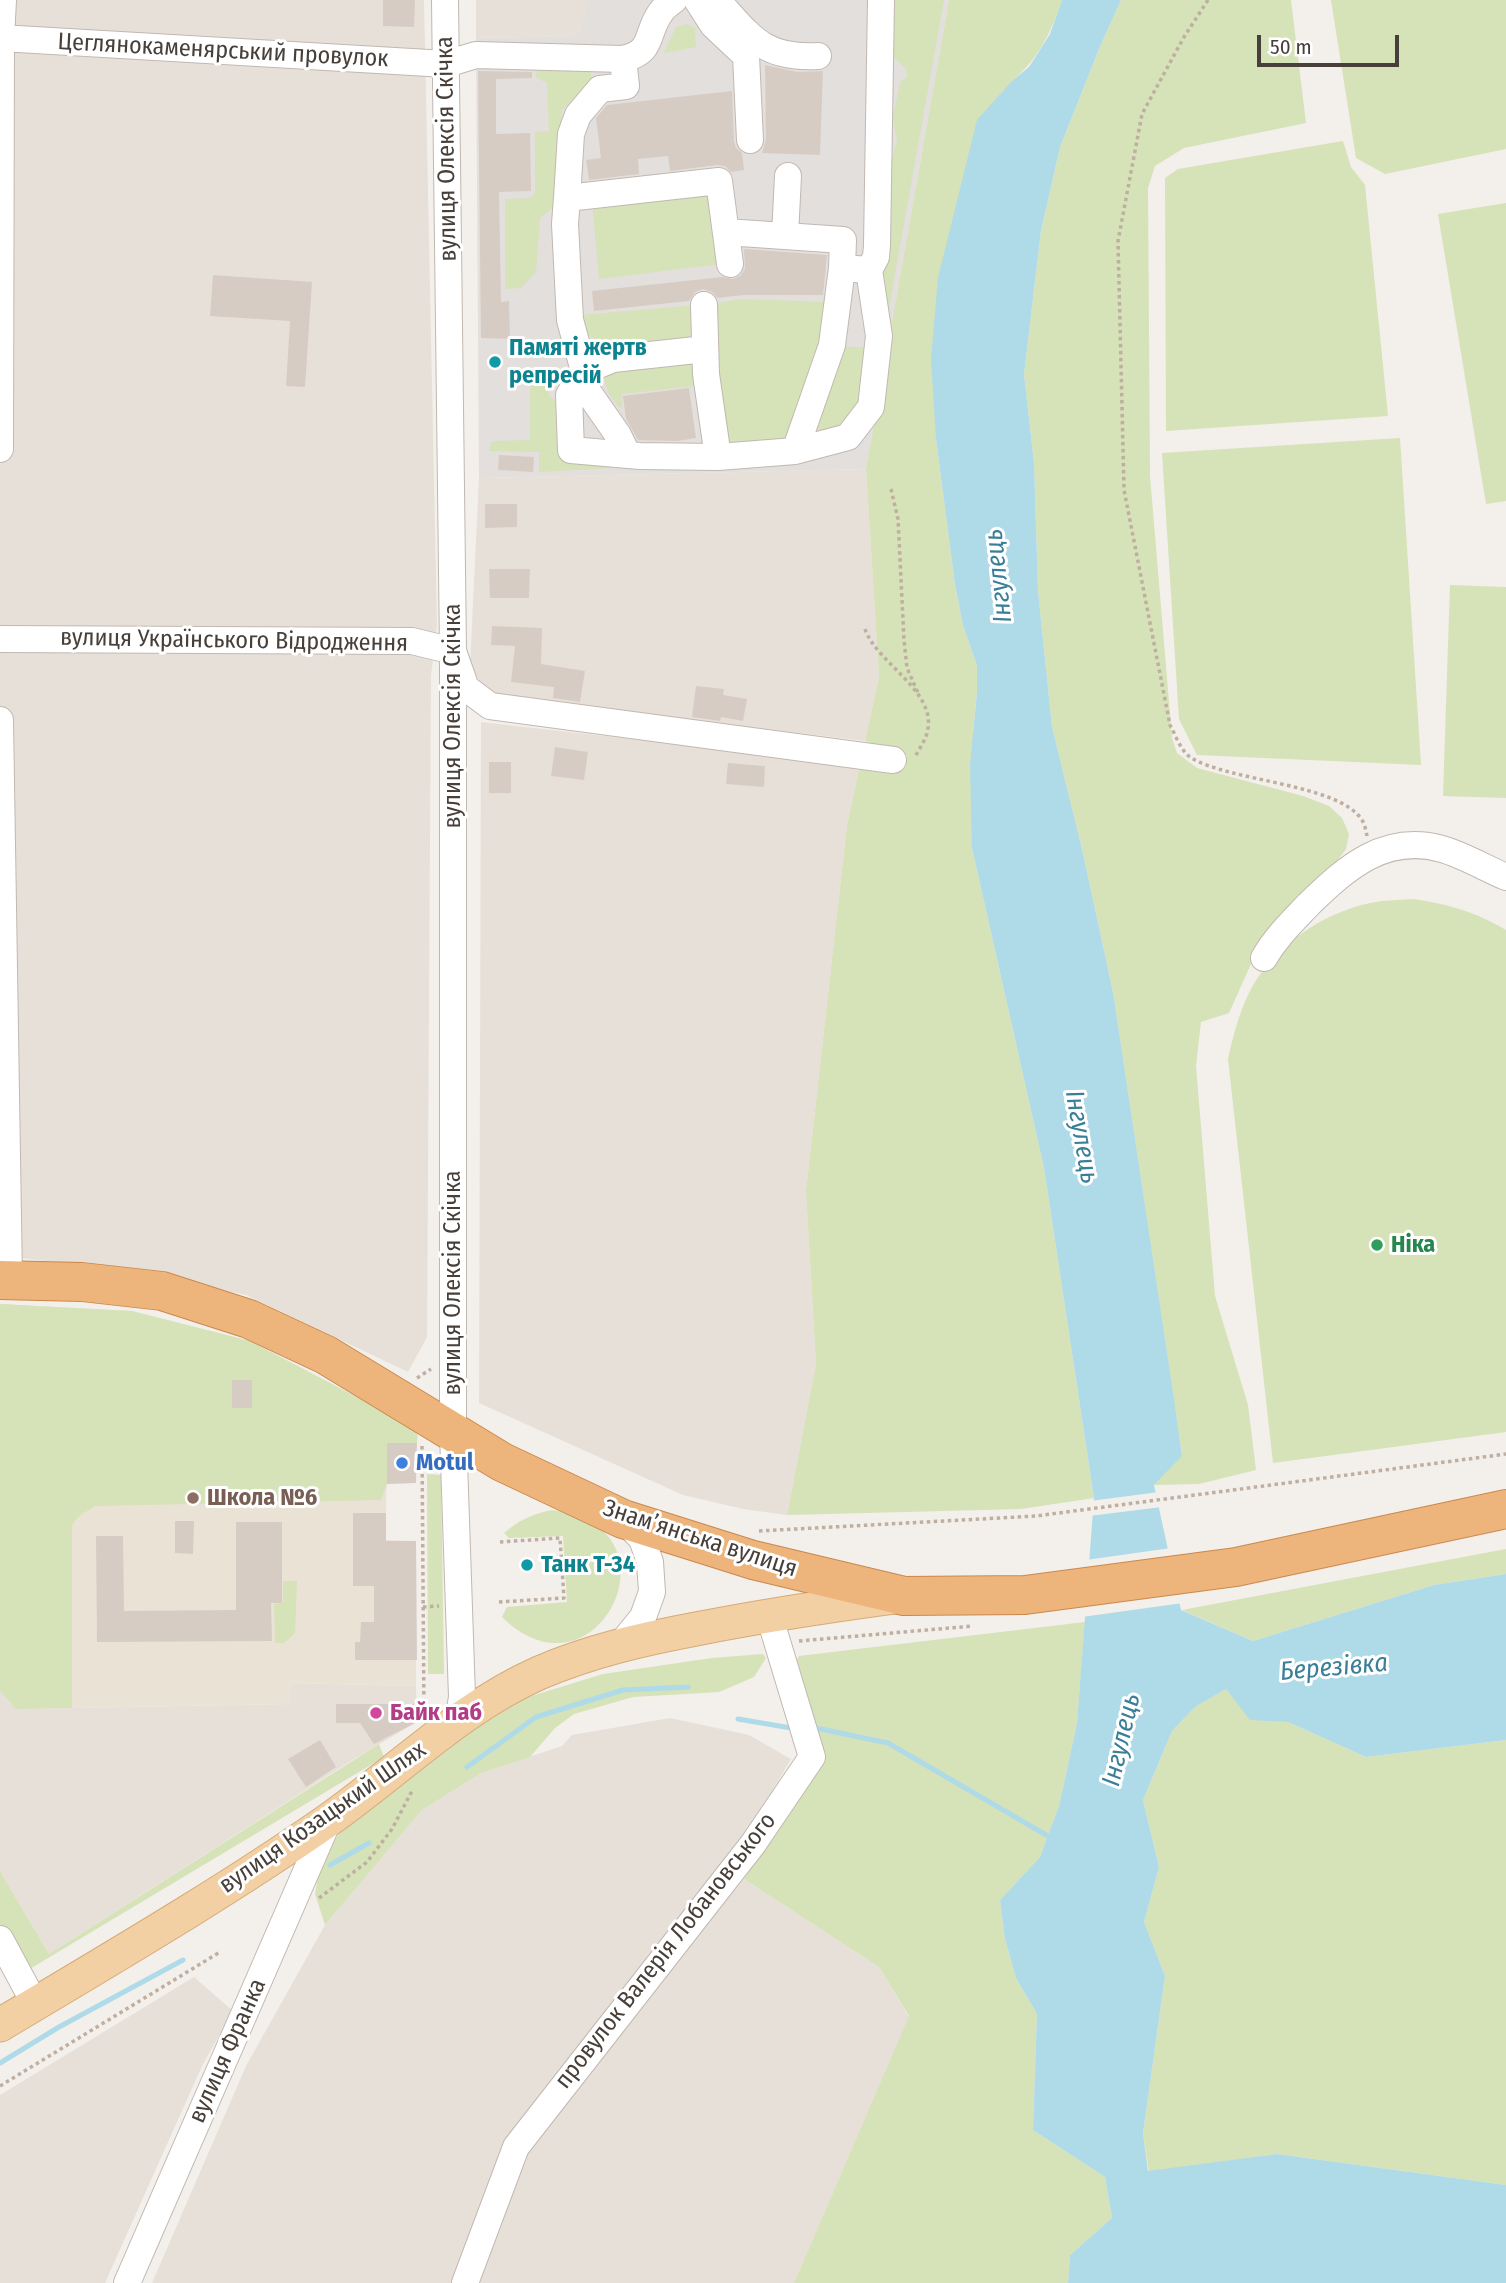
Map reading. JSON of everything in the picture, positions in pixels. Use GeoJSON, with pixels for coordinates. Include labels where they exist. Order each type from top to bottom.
{"type":"FeatureCollection","features":[{"type":"Feature","properties":{"kind":"highway","name":"Знамʼянська вулиця"},"geometry":{"type":"LineString","coordinates":[[4,1280],[82,1282],[162,1292],[249,1319],[326,1355],[437,1436],[502,1462],[623,1519],[753,1560],[904,1596],[1024,1595],[1236,1567],[1506,1509]]}},
{"type":"Feature","properties":{"kind":"main road","name":"вулиця Козацький Шлях"},"geometry":{"type":"LineString","coordinates":[[0,2025],[241,1879],[329,1819],[495,1696],[539,1673],[621,1644],[773,1629],[904,1596]]}},
{"type":"Feature","properties":{"kind":"street"},"geometry":{"type":"LineString","coordinates":[[0,449],[0,38],[3,0]]}},
{"type":"Feature","properties":{"kind":"street","name":"вулиця Олексія Скічка"},"geometry":{"type":"LineString","coordinates":[[445,0],[453,651],[437,1436],[462,1684],[458,1722]]}},
{"type":"Feature","properties":{"kind":"street"},"geometry":{"type":"LineString","coordinates":[[697,0],[713,26],[746,56],[750,140]]}},
{"type":"Feature","properties":{"kind":"street"},"geometry":{"type":"LineString","coordinates":[[717,0],[750,36],[770,51],[793,57],[818,57]]}},
{"type":"Feature","properties":{"kind":"street"},"geometry":{"type":"LineString","coordinates":[[705,349],[613,359],[581,375],[569,395],[571,450],[628,455],[718,457],[795,451],[848,437],[871,407],[879,335],[869,270],[876,257],[877,245],[881,0]]}},
{"type":"Feature","properties":{"kind":"street"},"geometry":{"type":"LineString","coordinates":[[628,455],[581,375],[570,320],[565,224],[571,134],[578,114],[600,89],[626,86],[623,59],[636,56],[645,49],[667,3]]}},
{"type":"Feature","properties":{"kind":"street","name":"Цеглянокаменярський провулок"},"geometry":{"type":"LineString","coordinates":[[0,38],[446,64],[477,55],[623,59]]}},
{"type":"Feature","properties":{"kind":"street"},"geometry":{"type":"LineString","coordinates":[[785,236],[788,176]]}},
{"type":"Feature","properties":{"kind":"street"},"geometry":{"type":"LineString","coordinates":[[567,198],[719,181],[730,264]]}},
{"type":"Feature","properties":{"kind":"street"},"geometry":{"type":"LineString","coordinates":[[726,232],[843,240],[832,345],[795,451]]}},
{"type":"Feature","properties":{"kind":"street"},"geometry":{"type":"LineString","coordinates":[[842,268],[869,270]]}},
{"type":"Feature","properties":{"kind":"street"},"geometry":{"type":"LineString","coordinates":[[704,305],[706,374],[718,457]]}},
{"type":"Feature","properties":{"kind":"street","name":"вулиця Українського Відродження"},"geometry":{"type":"LineString","coordinates":[[0,639],[412,641],[453,651]]}},
{"type":"Feature","properties":{"kind":"street"},"geometry":{"type":"LineString","coordinates":[[453,651],[466,688],[490,706],[893,760]]}},
{"type":"Feature","properties":{"kind":"street"},"geometry":{"type":"LineString","coordinates":[[0,720],[4,1280]]}},
{"type":"Feature","properties":{"kind":"street"},"geometry":{"type":"LineString","coordinates":[[1264,958],[1276,938],[1337,876],[1368,855],[1405,846],[1443,849],[1506,877]]}},
{"type":"Feature","properties":{"kind":"street"},"geometry":{"type":"LineString","coordinates":[[621,1644],[643,1617],[652,1592],[650,1562],[642,1539],[623,1519]]}},
{"type":"Feature","properties":{"kind":"street","name":"провулок Валерія Лобановського"},"geometry":{"type":"LineString","coordinates":[[465,2283],[516,2147],[753,1844],[812,1757],[773,1629]]}},
{"type":"Feature","properties":{"kind":"street","name":"вулиця Франка"},"geometry":{"type":"LineString","coordinates":[[127,2283],[329,1819]]}},
{"type":"Feature","properties":{"kind":"street"},"geometry":{"type":"LineString","coordinates":[[0,1939],[35,2004]]}},
{"type":"Feature","properties":{"kind":"path"},"geometry":{"type":"LineString","coordinates":[[1208,0],[1184,37],[1142,114],[1118,241],[1124,490],[1170,725],[1188,756],[1214,767],[1328,797],[1349,808],[1362,820],[1367,833],[1368,855]]}},
{"type":"Feature","properties":{"kind":"path"},"geometry":{"type":"LineString","coordinates":[[891,489],[898,519],[907,668],[928,717],[928,732],[914,759],[893,760]]}},
{"type":"Feature","properties":{"kind":"path"},"geometry":{"type":"LineString","coordinates":[[865,629],[869,641],[918,694]]}},
{"type":"Feature","properties":{"kind":"path"},"geometry":{"type":"LineString","coordinates":[[414,1380],[427,1373],[435,1363]]}},
{"type":"Feature","properties":{"kind":"path"},"geometry":{"type":"LineString","coordinates":[[424,1723],[423,1607],[437,1436]]}},
{"type":"Feature","properties":{"kind":"path"},"geometry":{"type":"LineString","coordinates":[[752,1531],[1036,1516],[1506,1454]]}},
{"type":"Feature","properties":{"kind":"path"},"geometry":{"type":"LineString","coordinates":[[499,1602],[564,1598],[560,1538],[500,1542]]}},
{"type":"Feature","properties":{"kind":"path"},"geometry":{"type":"LineString","coordinates":[[553,1567],[562,1567]]}},
{"type":"Feature","properties":{"kind":"path"},"geometry":{"type":"LineString","coordinates":[[423,1607],[445,1606]]}},
{"type":"Feature","properties":{"kind":"path"},"geometry":{"type":"LineString","coordinates":[[773,1629],[973,1626]]}},
{"type":"Feature","properties":{"kind":"path"},"geometry":{"type":"LineString","coordinates":[[315,1901],[367,1862],[392,1829],[417,1780]]}},
{"type":"Feature","properties":{"kind":"path"},"geometry":{"type":"LineString","coordinates":[[0,2086],[220,1952]]}},
{"type":"Feature","properties":{"kind":"shaded area"},"geometry":{"type":"Polygon","coordinates":[[[0,0],[424,0],[437,625],[431,676],[427,1337],[408,1372],[246,1295],[114,1268],[0,1256],[0,0]]]}},
{"type":"Feature","properties":{"kind":"shaded area"},"geometry":{"type":"Polygon","coordinates":[[[476,0],[588,0],[578,36],[476,38],[476,0]]]}},
{"type":"Feature","properties":{"kind":"shaded area"},"geometry":{"type":"Polygon","coordinates":[[[588,0],[949,0],[866,469],[479,478],[476,38],[578,36],[588,0]]]}},
{"type":"Feature","properties":{"kind":"shaded area"},"geometry":{"type":"Polygon","coordinates":[[[866,469],[879,677],[865,741],[490,696],[470,666],[479,478],[866,469]]]}},
{"type":"Feature","properties":{"kind":"shaded area"},"geometry":{"type":"Polygon","coordinates":[[[481,722],[860,765],[847,825],[806,1191],[816,1364],[787,1515],[743,1509],[683,1495],[479,1403],[481,722]]]}},
{"type":"Feature","properties":{"kind":"shaded area","name":"Школа №6"},"geometry":{"type":"Polygon","coordinates":[[[0,1304],[132,1311],[250,1341],[417,1443],[387,1443],[386,1513],[386,1540],[416,1541],[416,1686],[291,1683],[289,1704],[17,1709],[0,1691],[0,1304]]]}},
{"type":"Feature","properties":{"kind":"shaded area"},"geometry":{"type":"Polygon","coordinates":[[[291,1683],[416,1686],[417,1722],[354,1759],[49,1954],[0,1871],[0,1691],[17,1709],[289,1704],[291,1683]]]}},
{"type":"Feature","properties":{"kind":"shaded area"},"geometry":{"type":"Polygon","coordinates":[[[670,1718],[749,1735],[791,1759],[754,1822],[503,2142],[454,2283],[152,2283],[246,2066],[325,1925],[422,1810],[481,1773],[562,1746],[572,1735],[670,1718]]]}},
{"type":"Feature","properties":{"kind":"shaded area"},"geometry":{"type":"Polygon","coordinates":[[[744,1879],[879,1967],[909,2017],[794,2283],[475,2283],[526,2153],[589,2066],[744,1879]]]}},
{"type":"Feature","properties":{"kind":"shaded area"},"geometry":{"type":"Polygon","coordinates":[[[194,1977],[233,2011],[202,2066],[105,2283],[0,2283],[0,2095],[194,1977]]]}},
{"type":"Feature","properties":{"kind":"green space"},"geometry":{"type":"Polygon","coordinates":[[[891,0],[944,0],[888,313],[876,279],[886,182],[897,141],[893,116],[900,83],[907,77],[906,69],[891,54],[891,0]]]}},
{"type":"Feature","properties":{"kind":"green space"},"geometry":{"type":"Polygon","coordinates":[[[949,0],[1062,0],[1043,44],[1030,63],[1012,81],[936,439],[955,585],[963,625],[977,666],[973,732],[972,848],[1044,1168],[1094,1498],[1021,1509],[787,1515],[816,1364],[806,1191],[847,825],[860,765],[906,767],[905,757],[865,741],[879,677],[866,469],[949,0]]]}},
{"type":"Feature","properties":{"kind":"green space"},"geometry":{"type":"Polygon","coordinates":[[[1121,0],[1291,0],[1306,123],[1184,148],[1155,166],[1148,188],[1150,476],[1172,738],[1177,753],[1197,768],[1303,796],[1329,806],[1342,818],[1349,834],[1346,849],[1323,880],[1255,955],[1229,1013],[1201,1022],[1196,1066],[1215,1296],[1248,1405],[1256,1470],[1199,1484],[1154,1485],[1182,1455],[1113,992],[1052,727],[1038,591],[1034,463],[1024,374],[1041,231],[1060,147],[1121,0]]]}},
{"type":"Feature","properties":{"kind":"green space"},"geometry":{"type":"Polygon","coordinates":[[[1331,0],[1506,0],[1506,149],[1385,174],[1356,158],[1331,0]]]}},
{"type":"Feature","properties":{"kind":"green space"},"geometry":{"type":"Polygon","coordinates":[[[687,24],[695,28],[696,47],[664,53],[676,27],[687,24]]]}},
{"type":"Feature","properties":{"kind":"green space"},"geometry":{"type":"Polygon","coordinates":[[[535,67],[590,67],[592,80],[562,110],[554,207],[540,218],[536,272],[521,288],[505,289],[505,199],[530,198],[535,193],[535,132],[549,131],[547,83],[536,77],[535,67]]]}},
{"type":"Feature","properties":{"kind":"green space"},"geometry":{"type":"Polygon","coordinates":[[[1343,141],[1351,167],[1365,185],[1388,416],[1166,431],[1165,178],[1178,169],[1343,141]]]}},
{"type":"Feature","properties":{"kind":"green space"},"geometry":{"type":"Polygon","coordinates":[[[710,187],[720,264],[599,279],[592,201],[710,187]]]}},
{"type":"Feature","properties":{"kind":"green space"},"geometry":{"type":"Polygon","coordinates":[[[1506,203],[1506,501],[1486,504],[1438,214],[1506,203]]]}},
{"type":"Feature","properties":{"kind":"green space"},"geometry":{"type":"Polygon","coordinates":[[[741,299],[825,302],[824,350],[795,436],[753,443],[728,452],[719,418],[712,304],[741,299]]]}},
{"type":"Feature","properties":{"kind":"green space"},"geometry":{"type":"Polygon","coordinates":[[[698,305],[696,328],[689,338],[613,349],[581,331],[581,315],[698,305]]]}},
{"type":"Feature","properties":{"kind":"green space"},"geometry":{"type":"Polygon","coordinates":[[[840,346],[870,348],[866,407],[846,429],[822,433],[815,425],[840,346]]]}},
{"type":"Feature","properties":{"kind":"green space"},"geometry":{"type":"Polygon","coordinates":[[[689,357],[704,385],[622,394],[622,407],[619,407],[609,394],[603,377],[614,369],[689,357]]]}},
{"type":"Feature","properties":{"kind":"green space"},"geometry":{"type":"Polygon","coordinates":[[[530,370],[549,381],[549,396],[566,408],[566,459],[612,468],[539,472],[539,452],[489,451],[492,441],[530,440],[530,370]]]}},
{"type":"Feature","properties":{"kind":"green space"},"geometry":{"type":"Polygon","coordinates":[[[1400,438],[1421,765],[1197,755],[1179,719],[1162,453],[1400,438]]]}},
{"type":"Feature","properties":{"kind":"green space"},"geometry":{"type":"Polygon","coordinates":[[[1450,585],[1506,587],[1506,798],[1443,796],[1450,585]]]}},
{"type":"Feature","properties":{"kind":"green space","name":"Ніка"},"geometry":{"type":"Polygon","coordinates":[[[1414,899],[1462,910],[1506,930],[1506,1432],[1273,1463],[1228,1059],[1232,1043],[1247,997],[1257,979],[1285,946],[1321,921],[1341,912],[1382,901],[1414,899]]]}},
{"type":"Feature","properties":{"kind":"green space"},"geometry":{"type":"Polygon","coordinates":[[[0,1304],[132,1311],[250,1341],[418,1429],[417,1443],[387,1443],[387,1484],[381,1500],[95,1506],[79,1516],[72,1525],[72,1708],[16,1709],[0,1691],[0,1304]]]}},
{"type":"Feature","properties":{"kind":"green space"},"geometry":{"type":"Polygon","coordinates":[[[427,1474],[441,1475],[444,1674],[428,1674],[427,1474]]]}},
{"type":"Feature","properties":{"kind":"green space"},"geometry":{"type":"Polygon","coordinates":[[[552,1510],[593,1523],[615,1547],[621,1575],[613,1604],[595,1628],[569,1642],[537,1640],[502,1617],[507,1607],[567,1602],[563,1536],[509,1538],[504,1533],[526,1518],[552,1510]]]}},
{"type":"Feature","properties":{"kind":"green space"},"geometry":{"type":"Polygon","coordinates":[[[1506,1549],[1506,1574],[1434,1585],[1253,1641],[1182,1610],[1506,1549]]]}},
{"type":"Feature","properties":{"kind":"green space"},"geometry":{"type":"Polygon","coordinates":[[[283,1581],[297,1581],[295,1633],[284,1643],[275,1643],[274,1604],[283,1603],[283,1581]]]}},
{"type":"Feature","properties":{"kind":"green space"},"geometry":{"type":"Polygon","coordinates":[[[1085,1622],[1077,1723],[1059,1806],[1040,1857],[1000,1900],[1005,1939],[1016,1978],[1037,2014],[1033,2130],[1105,2177],[1112,2218],[1070,2255],[1068,2283],[794,2283],[909,2016],[879,1967],[744,1879],[823,1759],[793,1668],[799,1656],[1085,1622]]]}},
{"type":"Feature","properties":{"kind":"green space"},"geometry":{"type":"Polygon","coordinates":[[[763,1654],[766,1658],[754,1677],[719,1692],[633,1697],[574,1714],[555,1728],[530,1757],[481,1773],[422,1810],[325,1925],[315,1894],[321,1856],[350,1821],[426,1760],[525,1698],[603,1674],[712,1658],[763,1654]]]}},
{"type":"Feature","properties":{"kind":"green space"},"geometry":{"type":"Polygon","coordinates":[[[1226,1689],[1250,1719],[1288,1722],[1366,1757],[1506,1740],[1506,2185],[1277,2154],[1149,2172],[1143,2133],[1165,1976],[1144,1922],[1159,1867],[1143,1800],[1172,1731],[1195,1707],[1226,1689]]]}},
{"type":"Feature","properties":{"kind":"green space"},"geometry":{"type":"Polygon","coordinates":[[[379,1744],[384,1757],[28,1970],[0,1924],[0,1871],[49,1954],[379,1744]]]}},
{"type":"Feature","properties":{"kind":"water"},"geometry":{"type":"Polygon","coordinates":[[[1062,0],[1121,0],[1060,147],[1041,231],[1024,374],[1034,463],[1038,591],[1052,727],[1113,992],[1182,1456],[1154,1485],[1181,1610],[1253,1641],[1434,1585],[1506,1574],[1506,1740],[1366,1757],[1288,1722],[1250,1720],[1226,1689],[1195,1707],[1172,1731],[1143,1800],[1159,1867],[1144,1922],[1165,1976],[1143,2133],[1148,2171],[1277,2154],[1506,2185],[1506,2283],[1068,2283],[1070,2255],[1112,2218],[1105,2177],[1033,2130],[1037,2014],[1016,1978],[1005,1939],[1000,1900],[1040,1857],[1059,1806],[1077,1723],[1094,1498],[1044,1168],[972,848],[970,765],[977,666],[963,625],[955,585],[936,439],[931,359],[938,278],[977,120],[1012,81],[1029,67],[1050,34],[1062,0]]]}},
{"type":"Feature","properties":{"kind":"pier"},"geometry":{"type":"Polygon","coordinates":[[[1159,1492],[1162,1507],[1089,1516],[1090,1501],[1159,1492]]]}},
{"type":"Feature","properties":{"kind":"pier"},"geometry":{"type":"Polygon","coordinates":[[[1171,1548],[1183,1603],[1082,1617],[1086,1560],[1171,1548]]]}},
{"type":"Feature","properties":{"kind":"building"},"geometry":{"type":"Polygon","coordinates":[[[383,0],[415,0],[414,27],[383,26],[383,0]]]}},
{"type":"Feature","properties":{"kind":"building"},"geometry":{"type":"Polygon","coordinates":[[[765,65],[797,72],[823,71],[820,155],[762,153],[766,139],[765,65]]]}},
{"type":"Feature","properties":{"kind":"building"},"geometry":{"type":"Polygon","coordinates":[[[478,71],[532,72],[532,78],[496,79],[496,134],[530,133],[531,191],[499,192],[501,302],[509,301],[510,339],[481,338],[478,71]]]}},
{"type":"Feature","properties":{"kind":"building"},"geometry":{"type":"Polygon","coordinates":[[[732,91],[734,141],[736,148],[742,153],[744,170],[731,172],[725,166],[717,165],[670,171],[668,156],[638,159],[639,174],[589,180],[586,160],[601,158],[596,118],[607,105],[732,91]]]}},
{"type":"Feature","properties":{"kind":"building"},"geometry":{"type":"Polygon","coordinates":[[[744,249],[827,255],[823,295],[743,295],[718,298],[703,289],[695,292],[689,301],[594,311],[592,291],[722,277],[733,279],[740,276],[745,269],[744,249]]]}},
{"type":"Feature","properties":{"kind":"building"},"geometry":{"type":"Polygon","coordinates":[[[213,275],[312,282],[305,387],[286,386],[290,321],[210,316],[213,275]]]}},
{"type":"Feature","properties":{"kind":"building"},"geometry":{"type":"Polygon","coordinates":[[[689,388],[696,438],[677,441],[638,440],[626,419],[623,396],[689,388]]]}},
{"type":"Feature","properties":{"kind":"building"},"geometry":{"type":"Polygon","coordinates":[[[499,455],[534,457],[533,472],[498,470],[499,455]]]}},
{"type":"Feature","properties":{"kind":"building"},"geometry":{"type":"Polygon","coordinates":[[[485,504],[517,504],[517,527],[485,528],[485,504]]]}},
{"type":"Feature","properties":{"kind":"building"},"geometry":{"type":"Polygon","coordinates":[[[489,569],[530,569],[529,598],[490,598],[489,569]]]}},
{"type":"Feature","properties":{"kind":"building"},"geometry":{"type":"Polygon","coordinates":[[[492,626],[542,628],[541,664],[585,671],[580,702],[553,698],[554,687],[511,682],[515,646],[491,645],[492,626]]]}},
{"type":"Feature","properties":{"kind":"building"},"geometry":{"type":"Polygon","coordinates":[[[696,686],[724,689],[723,695],[747,699],[743,721],[721,717],[720,721],[692,717],[696,686]]]}},
{"type":"Feature","properties":{"kind":"building"},"geometry":{"type":"Polygon","coordinates":[[[555,747],[588,752],[584,780],[551,776],[555,747]]]}},
{"type":"Feature","properties":{"kind":"building"},"geometry":{"type":"Polygon","coordinates":[[[489,762],[511,762],[511,793],[489,793],[489,762]]]}},
{"type":"Feature","properties":{"kind":"building"},"geometry":{"type":"Polygon","coordinates":[[[728,763],[765,766],[764,787],[726,784],[728,763]]]}},
{"type":"Feature","properties":{"kind":"building"},"geometry":{"type":"Polygon","coordinates":[[[232,1380],[252,1380],[252,1408],[232,1408],[232,1380]]]}},
{"type":"Feature","properties":{"kind":"building","name":"Motul"},"geometry":{"type":"Polygon","coordinates":[[[387,1443],[417,1443],[416,1483],[387,1484],[387,1443]]]}},
{"type":"Feature","properties":{"kind":"building"},"geometry":{"type":"Polygon","coordinates":[[[353,1513],[386,1513],[386,1541],[416,1541],[417,1660],[355,1660],[355,1642],[360,1642],[361,1622],[374,1622],[374,1586],[353,1586],[353,1513]]]}},
{"type":"Feature","properties":{"kind":"building"},"geometry":{"type":"Polygon","coordinates":[[[175,1521],[194,1521],[193,1554],[175,1553],[175,1521]]]}},
{"type":"Feature","properties":{"kind":"building"},"geometry":{"type":"Polygon","coordinates":[[[236,1522],[282,1522],[282,1603],[271,1603],[272,1641],[97,1642],[96,1536],[123,1536],[124,1611],[236,1610],[236,1522]]]}},
{"type":"Feature","properties":{"kind":"building","name":"Байк паб"},"geometry":{"type":"Polygon","coordinates":[[[336,1704],[416,1704],[417,1722],[374,1744],[360,1723],[336,1723],[336,1704]]]}},
{"type":"Feature","properties":{"kind":"building"},"geometry":{"type":"Polygon","coordinates":[[[320,1740],[336,1767],[306,1787],[288,1759],[320,1740]]]}},
{"type":"Feature","properties":{"kind":"waterway"},"geometry":{"type":"LineString","coordinates":[[467,1767],[536,1717],[623,1690],[688,1687]]}},
{"type":"Feature","properties":{"kind":"waterway"},"geometry":{"type":"LineString","coordinates":[[738,1719],[791,1728]]}},
{"type":"Feature","properties":{"kind":"waterway"},"geometry":{"type":"LineString","coordinates":[[811,1727],[888,1743],[1053,1839]]}},
{"type":"Feature","properties":{"kind":"waterway"},"geometry":{"type":"LineString","coordinates":[[330,1865],[369,1843]]}},
{"type":"Feature","properties":{"kind":"waterway"},"geometry":{"type":"LineString","coordinates":[[0,2063],[59,2027],[183,1960]]}},
{"type":"Feature","properties":{"kind":"place","name":"Памяті жертв репресій"},"geometry":{"type":"Point","coordinates":[495,362]}},
{"type":"Feature","properties":{"kind":"place","name":"Ніка"},"geometry":{"type":"Point","coordinates":[1377,1245]}},
{"type":"Feature","properties":{"kind":"place","name":"Motul"},"geometry":{"type":"Point","coordinates":[402,1463]}},
{"type":"Feature","properties":{"kind":"place","name":"Школа №6"},"geometry":{"type":"Point","coordinates":[193,1498]}},
{"type":"Feature","properties":{"kind":"place","name":"Танк Т-34"},"geometry":{"type":"Point","coordinates":[527,1565]}},
{"type":"Feature","properties":{"kind":"place","name":"Байк паб"},"geometry":{"type":"Point","coordinates":[376,1713]}},
{"type":"Feature","properties":{"kind":"water label","name":"Інгулець"},"geometry":{"type":"Point","coordinates":[999,576]}},
{"type":"Feature","properties":{"kind":"water label","name":"Інгулець"},"geometry":{"type":"Point","coordinates":[1081,1137]}},
{"type":"Feature","properties":{"kind":"water label","name":"Березівка"},"geometry":{"type":"Point","coordinates":[1334,1668]}},
{"type":"Feature","properties":{"kind":"water label","name":"Інгулець"},"geometry":{"type":"Point","coordinates":[1122,1740]}}]}
